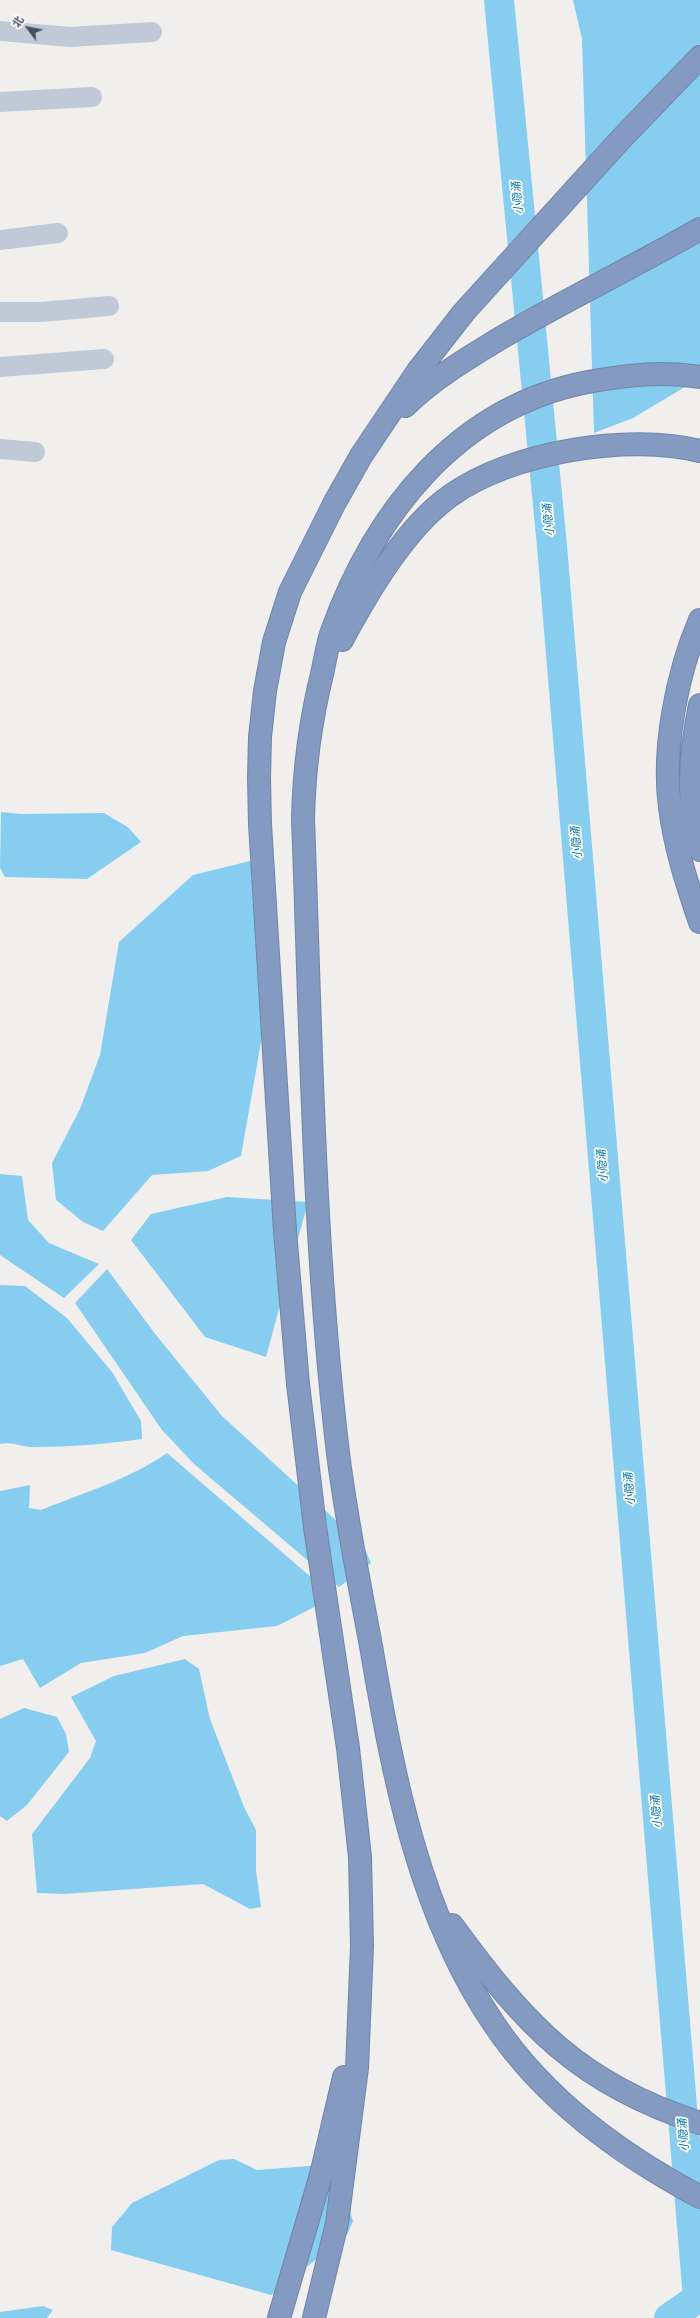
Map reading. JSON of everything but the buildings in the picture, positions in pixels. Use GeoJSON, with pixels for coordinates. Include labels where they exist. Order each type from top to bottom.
{"type":"FeatureCollection","features":[{"type":"Feature","properties":{"kind":"highway"},"geometry":{"type":"LineString","coordinates":[[314,2318],[337,2223],[345,2169],[356,2068],[362,1946],[360,1857],[350,1764],[314,1519],[298,1384],[285,1231],[267,959],[258,778],[265,691],[274,642],[290,592],[335,502],[361,456],[418,372],[464,312],[621,139],[700,57]]}},
{"type":"Feature","properties":{"kind":"highway"},"geometry":{"type":"LineString","coordinates":[[361,456],[394,417],[434,381],[514,331],[700,229]]}},
{"type":"Feature","properties":{"kind":"highway"},"geometry":{"type":"LineString","coordinates":[[700,378],[656,373],[620,376],[550,392],[511,407],[481,424],[428,469],[396,508],[367,553],[344,601],[330,636],[317,694],[304,775],[303,819],[319,1221],[331,1382],[349,1528],[376,1677],[407,1820],[426,1882],[442,1927],[467,1979],[494,2025],[513,2050],[559,2099],[601,2136],[627,2154],[700,2197]]}},
{"type":"Feature","properties":{"kind":"highway"},"geometry":{"type":"LineString","coordinates":[[317,694],[339,645],[365,598],[388,564],[419,525],[450,496],[477,480],[513,465],[558,452],[594,446],[630,444],[666,445],[700,451]]}},
{"type":"Feature","properties":{"kind":"highway"},"geometry":{"type":"LineString","coordinates":[[700,620],[691,644],[671,732],[670,805],[675,836],[688,887],[700,922]]}},
{"type":"Feature","properties":{"kind":"highway"},"geometry":{"type":"LineString","coordinates":[[682,681],[700,642]]}},
{"type":"Feature","properties":{"kind":"highway"},"geometry":{"type":"LineString","coordinates":[[700,705],[691,770],[692,805],[700,850]]}},
{"type":"Feature","properties":{"kind":"highway"},"geometry":{"type":"LineString","coordinates":[[688,887],[700,907]]}},
{"type":"Feature","properties":{"kind":"highway"},"geometry":{"type":"LineString","coordinates":[[426,1882],[450,1923],[485,1970],[515,2007],[552,2044],[607,2084],[674,2115],[700,2123]]}},
{"type":"Feature","properties":{"kind":"highway"},"geometry":{"type":"LineString","coordinates":[[279,2318],[321,2175],[358,2005]]}},
{"type":"Feature","properties":{"kind":"street"},"geometry":{"type":"LineString","coordinates":[[0,31],[70,38],[152,32]]}},
{"type":"Feature","properties":{"kind":"street"},"geometry":{"type":"LineString","coordinates":[[0,102],[92,97]]}},
{"type":"Feature","properties":{"kind":"street"},"geometry":{"type":"LineString","coordinates":[[0,240],[58,233]]}},
{"type":"Feature","properties":{"kind":"street"},"geometry":{"type":"LineString","coordinates":[[0,312],[42,312],[109,306]]}},
{"type":"Feature","properties":{"kind":"street"},"geometry":{"type":"LineString","coordinates":[[0,367],[104,359]]}},
{"type":"Feature","properties":{"kind":"street"},"geometry":{"type":"LineString","coordinates":[[0,449],[35,452]]}},
{"type":"Feature","properties":{"kind":"water"},"geometry":{"type":"Polygon","coordinates":[[[573,0],[700,0],[700,378],[633,418],[594,433],[582,39],[573,0]]]}},
{"type":"Feature","properties":{"kind":"water"},"geometry":{"type":"Polygon","coordinates":[[[1,812],[21,814],[104,813],[129,828],[141,842],[87,879],[5,877],[0,868],[1,812]]]}},
{"type":"Feature","properties":{"kind":"water"},"geometry":{"type":"Polygon","coordinates":[[[250,861],[266,884],[268,1002],[241,1156],[208,1171],[152,1175],[103,1231],[83,1222],[56,1200],[52,1163],[80,1109],[100,1055],[119,942],[193,875],[250,861]]]}},
{"type":"Feature","properties":{"kind":"water"},"geometry":{"type":"Polygon","coordinates":[[[0,1174],[22,1176],[28,1220],[49,1243],[99,1264],[64,1298],[0,1255],[0,1174]]]}},
{"type":"Feature","properties":{"kind":"water"},"geometry":{"type":"Polygon","coordinates":[[[227,1197],[308,1202],[266,1357],[205,1337],[131,1240],[151,1214],[227,1197]]]}},
{"type":"Feature","properties":{"kind":"water"},"geometry":{"type":"Polygon","coordinates":[[[107,1269],[156,1335],[222,1416],[363,1545],[371,1563],[339,1587],[194,1464],[162,1430],[75,1303],[107,1269]]]}},
{"type":"Feature","properties":{"kind":"water"},"geometry":{"type":"Polygon","coordinates":[[[0,1285],[25,1286],[67,1318],[112,1372],[141,1421],[142,1439],[102,1444],[34,1447],[8,1443],[0,1444],[0,1285]]]}},
{"type":"Feature","properties":{"kind":"water"},"geometry":{"type":"Polygon","coordinates":[[[167,1453],[334,1597],[277,1626],[183,1636],[145,1653],[81,1663],[40,1688],[23,1659],[0,1666],[0,1491],[30,1485],[29,1508],[41,1510],[122,1478],[167,1453]]]}},
{"type":"Feature","properties":{"kind":"water"},"geometry":{"type":"Polygon","coordinates":[[[185,1659],[199,1669],[210,1719],[244,1807],[256,1830],[256,1870],[261,1907],[250,1909],[203,1884],[64,1894],[37,1893],[32,1834],[90,1758],[96,1741],[71,1697],[114,1676],[185,1659]]]}},
{"type":"Feature","properties":{"kind":"water"},"geometry":{"type":"Polygon","coordinates":[[[24,1708],[57,1717],[66,1734],[69,1752],[27,1805],[7,1821],[0,1816],[0,1719],[24,1708]]]}},
{"type":"Feature","properties":{"kind":"water"},"geometry":{"type":"Polygon","coordinates":[[[234,2159],[257,2170],[323,2165],[342,2188],[353,2221],[347,2235],[271,2295],[111,2250],[112,2227],[132,2203],[219,2160],[234,2159]]]}},
{"type":"Feature","properties":{"kind":"water"},"geometry":{"type":"Polygon","coordinates":[[[43,2306],[53,2310],[47,2318],[0,2318],[0,2312],[43,2306]]]}},
{"type":"Feature","properties":{"kind":"waterway","name":"小隐涌"},"geometry":{"type":"LineString","coordinates":[[499,0],[552,546],[698,2298],[669,2318]]}}]}
